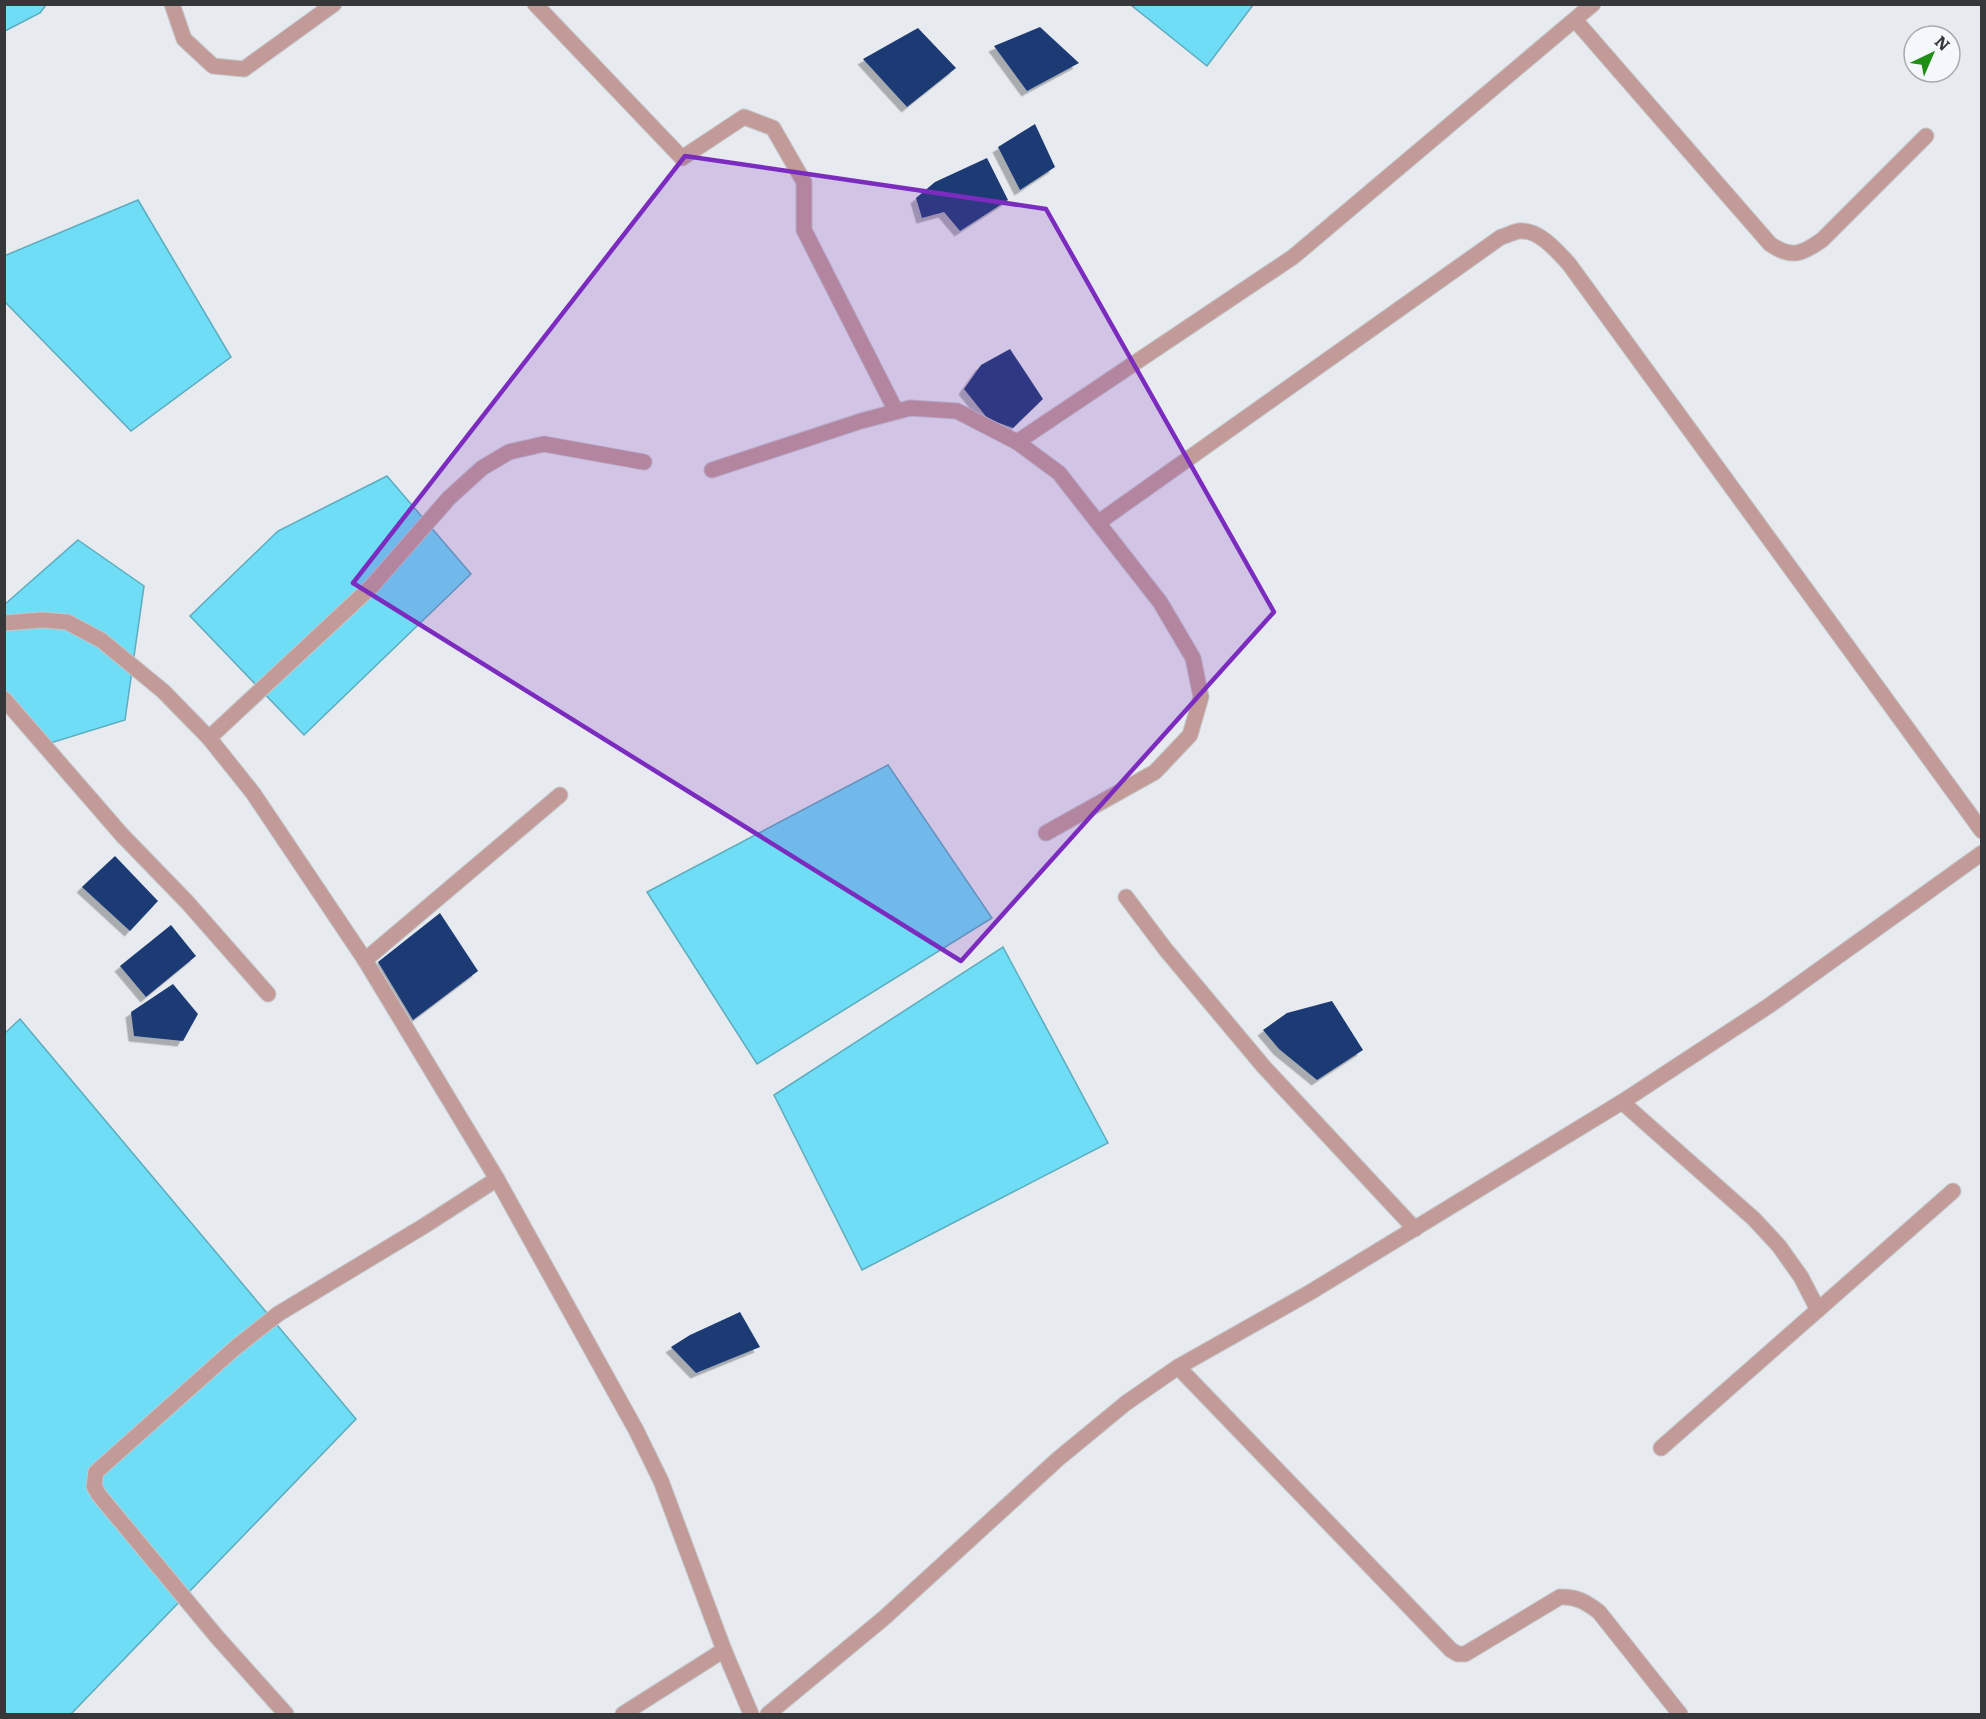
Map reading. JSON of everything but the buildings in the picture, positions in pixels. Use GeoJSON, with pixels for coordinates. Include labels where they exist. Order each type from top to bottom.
{"type":"FeatureCollection","features":[{"type":"Feature","properties":{"kind":"street"},"geometry":{"type":"LineString","coordinates":[[172,4],[184,39],[213,66],[243,69],[334,4]]}},
{"type":"Feature","properties":{"kind":"street"},"geometry":{"type":"LineString","coordinates":[[536,4],[682,158],[744,117],[772,128],[804,182],[804,230],[896,411]]}},
{"type":"Feature","properties":{"kind":"street"},"geometry":{"type":"LineString","coordinates":[[1017,442],[1293,256],[1576,21],[1593,4]]}},
{"type":"Feature","properties":{"kind":"street"},"geometry":{"type":"LineString","coordinates":[[1576,21],[1770,244],[1780,250],[1794,254],[1809,249],[1822,240],[1926,136]]}},
{"type":"Feature","properties":{"kind":"street"},"geometry":{"type":"LineString","coordinates":[[1099,522],[1501,237],[1520,231],[1537,236],[1551,245],[1569,264],[1982,831]]}},
{"type":"Feature","properties":{"kind":"street"},"geometry":{"type":"LineString","coordinates":[[712,470],[910,408],[957,411],[1017,442],[1059,473],[1160,602],[1193,658],[1201,698],[1190,735],[1155,772],[1046,833]]}},
{"type":"Feature","properties":{"kind":"street"},"geometry":{"type":"LineString","coordinates":[[209,738],[372,587],[449,498],[482,468],[508,452],[544,444],[644,462]]}},
{"type":"Feature","properties":{"kind":"street"},"geometry":{"type":"LineString","coordinates":[[4,624],[42,620],[67,622],[100,640],[163,691],[209,738],[253,793],[365,960],[497,1179],[636,1430],[662,1481],[724,1650],[751,1714]]}},
{"type":"Feature","properties":{"kind":"street"},"geometry":{"type":"LineString","coordinates":[[4,699],[122,835],[187,902],[268,994]]}},
{"type":"Feature","properties":{"kind":"street"},"geometry":{"type":"LineString","coordinates":[[365,960],[560,795]]}},
{"type":"Feature","properties":{"kind":"street"},"geometry":{"type":"LineString","coordinates":[[768,1714],[884,1618],[1058,1459],[1126,1403],[1178,1367],[1309,1293],[1622,1102],[1770,1005],[1982,853]]}},
{"type":"Feature","properties":{"kind":"street"},"geometry":{"type":"LineString","coordinates":[[1126,897],[1166,950],[1264,1067],[1414,1229]]}},
{"type":"Feature","properties":{"kind":"street"},"geometry":{"type":"LineString","coordinates":[[1622,1102],[1754,1220],[1779,1246],[1801,1277],[1818,1310]]}},
{"type":"Feature","properties":{"kind":"street"},"geometry":{"type":"LineString","coordinates":[[286,1714],[217,1637],[99,1495],[94,1486],[96,1472],[235,1348],[278,1314],[497,1179]]}},
{"type":"Feature","properties":{"kind":"street"},"geometry":{"type":"LineString","coordinates":[[1661,1448],[1953,1191]]}},
{"type":"Feature","properties":{"kind":"street"},"geometry":{"type":"LineString","coordinates":[[1178,1367],[1451,1650],[1458,1654],[1465,1654],[1560,1597],[1586,1601],[1599,1612],[1680,1714]]}},
{"type":"Feature","properties":{"kind":"street"},"geometry":{"type":"LineString","coordinates":[[623,1714],[724,1650]]}},
{"type":"Feature","properties":{"kind":"highlighted area"},"geometry":{"type":"Polygon","coordinates":[[[685,156],[1046,209],[1274,612],[961,961],[353,583],[685,156]]]}},
{"type":"Feature","properties":{"kind":"water"},"geometry":{"type":"Polygon","coordinates":[[[5,4],[46,5],[40,13],[5,31],[5,4]]]}},
{"type":"Feature","properties":{"kind":"water"},"geometry":{"type":"Polygon","coordinates":[[[1131,5],[1253,5],[1207,66],[1131,5]]]}},
{"type":"Feature","properties":{"kind":"water"},"geometry":{"type":"Polygon","coordinates":[[[138,200],[231,357],[131,431],[5,302],[4,256],[138,200]]]}},
{"type":"Feature","properties":{"kind":"water"},"geometry":{"type":"Polygon","coordinates":[[[387,476],[471,574],[304,735],[190,616],[278,531],[387,476]]]}},
{"type":"Feature","properties":{"kind":"water"},"geometry":{"type":"Polygon","coordinates":[[[78,540],[144,586],[125,720],[41,746],[5,705],[4,605],[78,540]]]}},
{"type":"Feature","properties":{"kind":"water"},"geometry":{"type":"Polygon","coordinates":[[[888,765],[992,918],[757,1064],[647,892],[888,765]]]}},
{"type":"Feature","properties":{"kind":"water"},"geometry":{"type":"Polygon","coordinates":[[[1003,947],[1108,1143],[862,1270],[774,1095],[1003,947]]]}},
{"type":"Feature","properties":{"kind":"water"},"geometry":{"type":"Polygon","coordinates":[[[20,1019],[356,1419],[71,1714],[5,1714],[4,1034],[20,1019]]]}}]}
